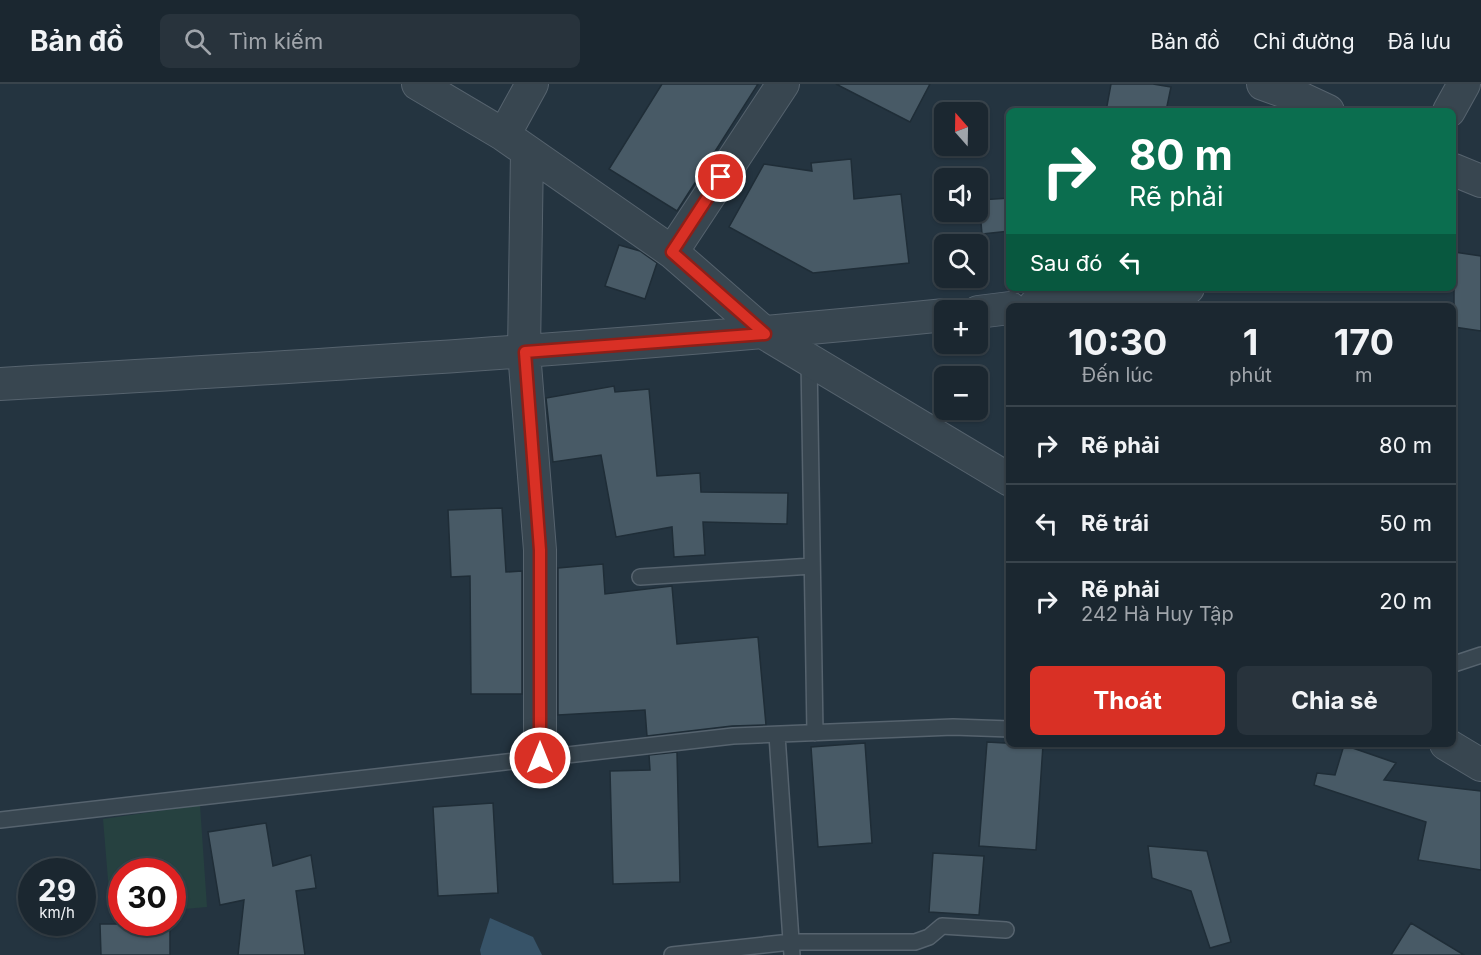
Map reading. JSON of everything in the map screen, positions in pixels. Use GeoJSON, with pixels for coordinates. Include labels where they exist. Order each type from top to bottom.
{"type":"FeatureCollection","features":[{"type":"Feature","properties":{"kind":"street"},"geometry":{"type":"LineString","coordinates":[[418,84],[515,143],[672,252],[765,334],[1006,478]]}},
{"type":"Feature","properties":{"kind":"street"},"geometry":{"type":"LineString","coordinates":[[532,84],[515,143],[525,352],[540,550],[540,758]]}},
{"type":"Feature","properties":{"kind":"street"},"geometry":{"type":"LineString","coordinates":[[672,252],[783,84]]}},
{"type":"Feature","properties":{"kind":"street"},"geometry":{"type":"LineString","coordinates":[[1263,84],[1322,108]]}},
{"type":"Feature","properties":{"kind":"street"},"geometry":{"type":"LineString","coordinates":[[1451,108],[1464,84]]}},
{"type":"Feature","properties":{"kind":"street"},"geometry":{"type":"LineString","coordinates":[[1456,171],[1481,182]]}},
{"type":"Feature","properties":{"kind":"street"},"geometry":{"type":"LineString","coordinates":[[1062,303],[1172,291]]}},
{"type":"Feature","properties":{"kind":"street"},"geometry":{"type":"LineString","coordinates":[[988,311],[1006,309]]}},
{"type":"Feature","properties":{"kind":"street"},"geometry":{"type":"LineString","coordinates":[[0,384],[382,363],[765,334],[934,316]]}},
{"type":"Feature","properties":{"kind":"street"},"geometry":{"type":"LineString","coordinates":[[1451,747],[1481,765]]}},
{"type":"Feature","properties":{"kind":"lane"},"geometry":{"type":"LineString","coordinates":[[809,359],[815,733]]}},
{"type":"Feature","properties":{"kind":"lane"},"geometry":{"type":"LineString","coordinates":[[640,577],[812,566]]}},
{"type":"Feature","properties":{"kind":"lane"},"geometry":{"type":"LineString","coordinates":[[1456,663],[1481,655]]}},
{"type":"Feature","properties":{"kind":"lane"},"geometry":{"type":"LineString","coordinates":[[0,820],[733,736],[953,727],[1006,729]]}},
{"type":"Feature","properties":{"kind":"lane"},"geometry":{"type":"LineString","coordinates":[[777,735],[791,949]]}},
{"type":"Feature","properties":{"kind":"lane"},"geometry":{"type":"LineString","coordinates":[[672,955],[915,942],[929,937],[942,926],[1006,930]]}},
{"type":"Feature","properties":{"kind":"green space"},"geometry":{"type":"Polygon","coordinates":[[[200,805],[207,907],[186,909],[186,858],[108,858],[108,880],[103,819],[200,805]]]}},
{"type":"Feature","properties":{"kind":"water"},"geometry":{"type":"Polygon","coordinates":[[[490,918],[533,937],[542,955],[481,955],[480,950],[490,918]]]}},
{"type":"Feature","properties":{"kind":"building"},"geometry":{"type":"Polygon","coordinates":[[[662,84],[758,84],[677,211],[609,169],[662,84]]]}},
{"type":"Feature","properties":{"kind":"building"},"geometry":{"type":"Polygon","coordinates":[[[836,84],[930,84],[910,122],[836,84]]]}},
{"type":"Feature","properties":{"kind":"building"},"geometry":{"type":"Polygon","coordinates":[[[1111,84],[1153,84],[1171,87],[1167,108],[1107,108],[1111,84]]]}},
{"type":"Feature","properties":{"kind":"building"},"geometry":{"type":"Polygon","coordinates":[[[851,159],[854,199],[901,194],[909,263],[813,273],[729,227],[764,164],[812,171],[811,163],[851,159]]]}},
{"type":"Feature","properties":{"kind":"building"},"geometry":{"type":"Polygon","coordinates":[[[1006,198],[1006,231],[982,234],[981,222],[988,222],[988,199],[1006,198]]]}},
{"type":"Feature","properties":{"kind":"building"},"geometry":{"type":"Polygon","coordinates":[[[619,245],[640,251],[657,263],[645,299],[605,286],[619,245]]]}},
{"type":"Feature","properties":{"kind":"building"},"geometry":{"type":"Polygon","coordinates":[[[1456,252],[1481,256],[1481,331],[1456,327],[1456,303],[1454,303],[1456,252]]]}},
{"type":"Feature","properties":{"kind":"building"},"geometry":{"type":"Polygon","coordinates":[[[614,386],[615,392],[649,389],[657,476],[700,473],[701,492],[788,493],[787,524],[703,522],[705,555],[674,557],[672,527],[616,537],[601,455],[553,462],[546,398],[614,386]]]}},
{"type":"Feature","properties":{"kind":"building"},"geometry":{"type":"Polygon","coordinates":[[[502,508],[506,572],[522,571],[522,694],[471,694],[470,576],[451,577],[448,510],[502,508]]]}},
{"type":"Feature","properties":{"kind":"building"},"geometry":{"type":"Polygon","coordinates":[[[603,564],[605,594],[672,586],[677,644],[758,637],[766,725],[732,726],[647,736],[645,710],[558,715],[558,568],[603,564]]]}},
{"type":"Feature","properties":{"kind":"building"},"geometry":{"type":"Polygon","coordinates":[[[987,742],[1006,743],[1006,747],[1043,747],[1036,850],[979,846],[987,742]]]}},
{"type":"Feature","properties":{"kind":"building"},"geometry":{"type":"Polygon","coordinates":[[[865,743],[872,843],[818,847],[811,747],[865,743]]]}},
{"type":"Feature","properties":{"kind":"building"},"geometry":{"type":"Polygon","coordinates":[[[1343,747],[1350,747],[1396,763],[1384,780],[1481,791],[1481,870],[1418,860],[1426,822],[1314,785],[1317,773],[1335,775],[1343,747]]]}},
{"type":"Feature","properties":{"kind":"building"},"geometry":{"type":"Polygon","coordinates":[[[677,752],[680,882],[613,884],[610,771],[650,770],[649,755],[677,752]]]}},
{"type":"Feature","properties":{"kind":"building"},"geometry":{"type":"Polygon","coordinates":[[[493,803],[498,893],[438,896],[433,807],[493,803]]]}},
{"type":"Feature","properties":{"kind":"building"},"geometry":{"type":"Polygon","coordinates":[[[266,823],[273,866],[311,855],[316,888],[296,891],[305,955],[238,955],[244,900],[220,905],[208,832],[266,823]]]}},
{"type":"Feature","properties":{"kind":"building"},"geometry":{"type":"Polygon","coordinates":[[[1148,846],[1207,851],[1231,942],[1210,948],[1191,891],[1152,878],[1148,846]]]}},
{"type":"Feature","properties":{"kind":"building"},"geometry":{"type":"Polygon","coordinates":[[[933,853],[984,856],[979,915],[929,912],[933,853]]]}},
{"type":"Feature","properties":{"kind":"building"},"geometry":{"type":"Polygon","coordinates":[[[1411,923],[1464,955],[1391,955],[1411,923]]]}},
{"type":"Feature","properties":{"kind":"building"},"geometry":{"type":"Polygon","coordinates":[[[100,924],[108,924],[108,936],[170,936],[170,955],[101,955],[100,924]]]}},
{"type":"Feature","properties":{"kind":"route"},"geometry":{"type":"LineString","coordinates":[[540,758],[540,550],[525,352],[765,334],[672,252],[721,177]]}}]}
